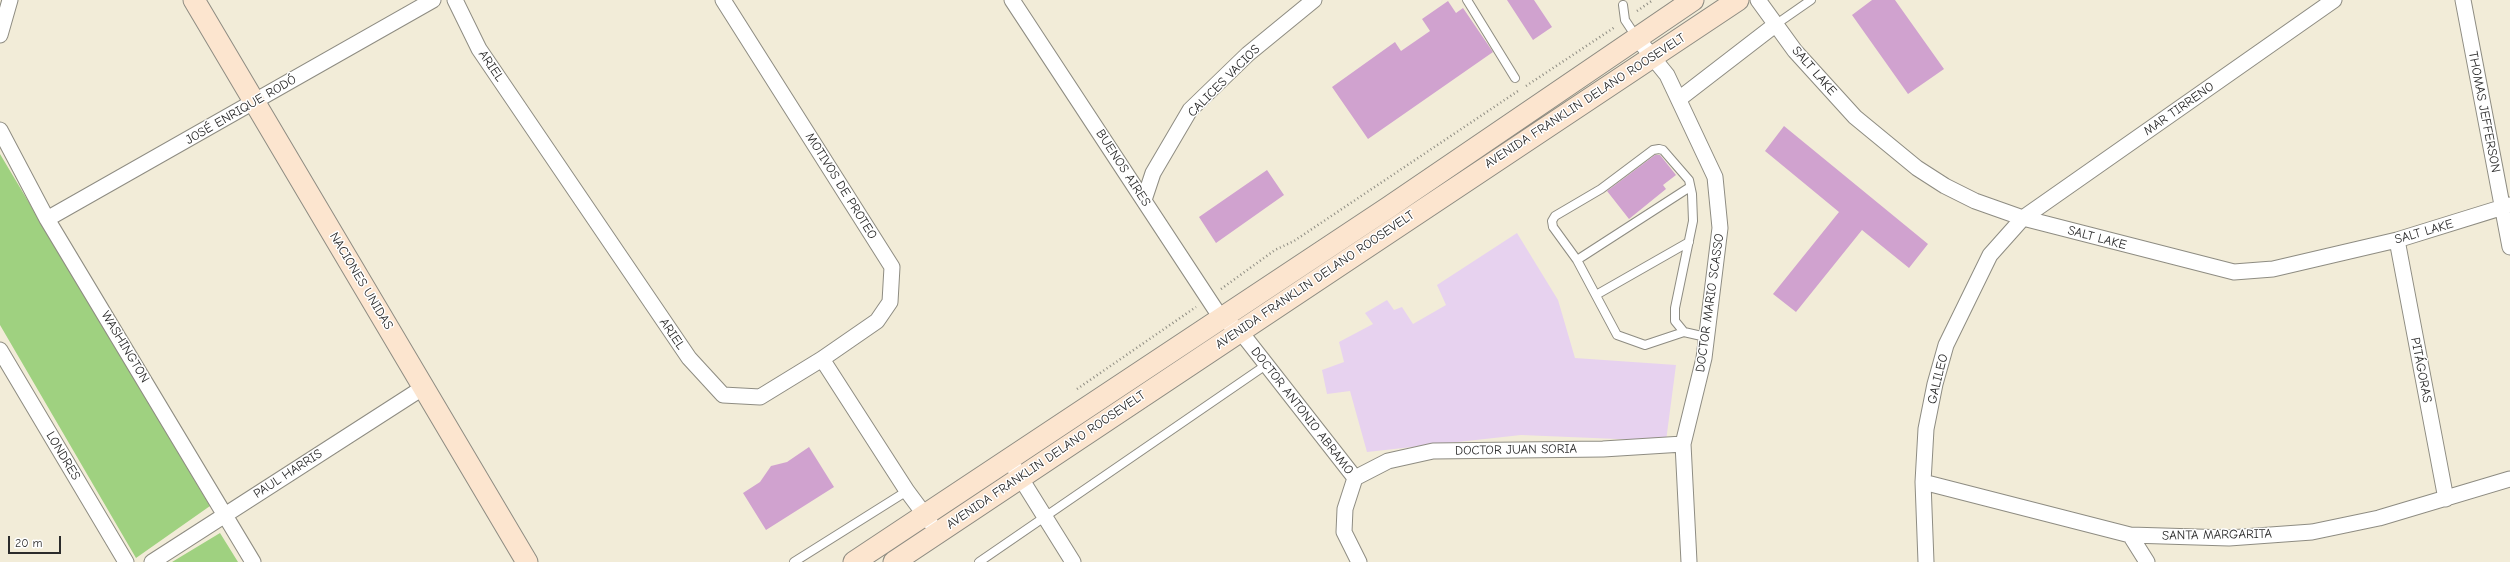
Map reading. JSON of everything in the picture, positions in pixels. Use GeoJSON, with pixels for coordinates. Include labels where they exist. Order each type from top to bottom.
{"type":"FeatureCollection","features":[{"type":"Feature","properties":{"kind":"main road","name":"NACIONES UNIDAS"},"geometry":{"type":"LineString","coordinates":[[194,0],[527,562]]}},
{"type":"Feature","properties":{"kind":"main road","name":"AVENIDA FRANKLIN DELANO ROOSEVELT"},"geometry":{"type":"LineString","coordinates":[[894,562],[938,532],[1015,469],[1221,318],[1389,207],[1693,0]]}},
{"type":"Feature","properties":{"kind":"main road","name":"AVENIDA FRANKLIN DELANO ROOSEVELT"},"geometry":{"type":"LineString","coordinates":[[854,562],[924,515],[1015,469],[1240,331],[1738,0]]}},
{"type":"Feature","properties":{"kind":"street","name":"JOSÉ ENRIQUE RODÓ"},"geometry":{"type":"LineString","coordinates":[[47,220],[255,103],[433,0]]}},
{"type":"Feature","properties":{"kind":"street","name":"ARIEL"},"geometry":{"type":"LineString","coordinates":[[455,0],[479,49],[689,358],[723,396],[760,397],[822,359]]}},
{"type":"Feature","properties":{"kind":"street","name":"MOTIVOS DE PROTEO"},"geometry":{"type":"LineString","coordinates":[[723,0],[892,267],[890,302],[877,321],[822,359]]}},
{"type":"Feature","properties":{"kind":"street","name":"BUENOS AIRES"},"geometry":{"type":"LineString","coordinates":[[1012,0],[1221,318],[1240,331]]}},
{"type":"Feature","properties":{"kind":"street","name":"SALT LAKE"},"geometry":{"type":"LineString","coordinates":[[1758,0],[1775,25],[1855,117],[1917,168],[1975,201],[2023,218],[2234,272],[2273,269],[2397,240],[2506,207]]}},
{"type":"Feature","properties":{"kind":"street","name":"MAR TIRRENO"},"geometry":{"type":"LineString","coordinates":[[2023,218],[2334,0]]}},
{"type":"Feature","properties":{"kind":"street","name":"THOMAS JEFFERSON"},"geometry":{"type":"LineString","coordinates":[[2463,0],[2506,207],[2510,247]]}},
{"type":"Feature","properties":{"kind":"street","name":"CALICES VACIOS"},"geometry":{"type":"LineString","coordinates":[[1144,200],[1153,173],[1190,110],[1248,54],[1308,2]]}},
{"type":"Feature","properties":{"kind":"street"},"geometry":{"type":"LineString","coordinates":[[0,35],[5,8]]}},
{"type":"Feature","properties":{"kind":"street"},"geometry":{"type":"LineString","coordinates":[[1679,99],[1775,25]]}},
{"type":"Feature","properties":{"kind":"street","name":"DOCTOR MARIO SCASSO"},"geometry":{"type":"LineString","coordinates":[[1637,38],[1667,75],[1715,177],[1720,228],[1704,358],[1683,444],[1689,562]]}},
{"type":"Feature","properties":{"kind":"street","name":"WASHINGTON"},"geometry":{"type":"LineString","coordinates":[[0,130],[47,220],[226,514],[253,562]]}},
{"type":"Feature","properties":{"kind":"street","name":"GALILEO"},"geometry":{"type":"LineString","coordinates":[[1926,562],[1923,482],[1926,429],[1946,345],[1990,256],[2023,218]]}},
{"type":"Feature","properties":{"kind":"street","name":"PITÁGORAS"},"geometry":{"type":"LineString","coordinates":[[2397,240],[2446,499]]}},
{"type":"Feature","properties":{"kind":"street","name":"DOCTOR ANTONIO ABRAMO"},"geometry":{"type":"LineString","coordinates":[[1240,331],[1355,478],[1345,509],[1344,532],[1359,562]]}},
{"type":"Feature","properties":{"kind":"street","name":"LONDRES"},"geometry":{"type":"LineString","coordinates":[[0,350],[126,562]]}},
{"type":"Feature","properties":{"kind":"street"},"geometry":{"type":"LineString","coordinates":[[822,359],[907,491],[938,532]]}},
{"type":"Feature","properties":{"kind":"street","name":"PAUL HARRIS"},"geometry":{"type":"LineString","coordinates":[[152,562],[424,387]]}},
{"type":"Feature","properties":{"kind":"street","name":"DOCTOR JUAN SORIA"},"geometry":{"type":"LineString","coordinates":[[1355,478],[1388,461],[1433,451],[1602,448],[1683,444]]}},
{"type":"Feature","properties":{"kind":"street"},"geometry":{"type":"LineString","coordinates":[[1015,469],[1073,562]]}},
{"type":"Feature","properties":{"kind":"street","name":"SANTA MARGARITA"},"geometry":{"type":"LineString","coordinates":[[1923,482],[2130,535],[2229,538],[2312,532],[2379,518],[2510,479]]}},
{"type":"Feature","properties":{"kind":"street"},"geometry":{"type":"LineString","coordinates":[[2130,535],[2147,562]]}},
{"type":"Feature","properties":{"kind":"lane"},"geometry":{"type":"LineString","coordinates":[[1468,0],[1515,78]]}},
{"type":"Feature","properties":{"kind":"lane"},"geometry":{"type":"LineString","coordinates":[[1775,25],[1810,0]]}},
{"type":"Feature","properties":{"kind":"lane"},"geometry":{"type":"LineString","coordinates":[[1623,5],[1625,20],[1637,38]]}},
{"type":"Feature","properties":{"kind":"lane"},"geometry":{"type":"LineString","coordinates":[[1684,332],[1675,321],[1675,308],[1693,221],[1689,180],[1663,150],[1653,150],[1601,189],[1555,216],[1552,221],[1553,227],[1577,260],[1617,335],[1646,345],[1684,332],[1706,337]]}},
{"type":"Feature","properties":{"kind":"lane"},"geometry":{"type":"LineString","coordinates":[[1577,260],[1690,187]]}},
{"type":"Feature","properties":{"kind":"lane"},"geometry":{"type":"LineString","coordinates":[[1596,295],[1689,242]]}},
{"type":"Feature","properties":{"kind":"lane"},"geometry":{"type":"LineString","coordinates":[[980,562],[1266,365]]}},
{"type":"Feature","properties":{"kind":"lane"},"geometry":{"type":"LineString","coordinates":[[794,562],[907,491]]}},
{"type":"Feature","properties":{"kind":"path"},"geometry":{"type":"LineString","coordinates":[[1073,392],[1275,250],[1314,228],[1653,0]]}},
{"type":"Feature","properties":{"kind":"shaded area"},"geometry":{"type":"Polygon","coordinates":[[[1517,233],[1558,300],[1575,358],[1676,365],[1666,441],[1521,435],[1367,452],[1350,391],[1327,394],[1322,370],[1344,362],[1339,342],[1373,324],[1365,313],[1387,300],[1394,310],[1402,307],[1413,324],[1446,305],[1437,285],[1517,233]]]}},
{"type":"Feature","properties":{"kind":"green space"},"geometry":{"type":"Polygon","coordinates":[[[0,154],[210,506],[136,558],[0,325],[0,154]]]}},
{"type":"Feature","properties":{"kind":"green space"},"geometry":{"type":"Polygon","coordinates":[[[220,533],[238,562],[172,562],[220,533]]]}},
{"type":"Feature","properties":{"kind":"building"},"geometry":{"type":"Polygon","coordinates":[[[1507,0],[1534,0],[1552,27],[1533,40],[1507,0]]]}},
{"type":"Feature","properties":{"kind":"building"},"geometry":{"type":"Polygon","coordinates":[[[1872,0],[1895,0],[1944,69],[1908,94],[1852,15],[1872,0]]]}},
{"type":"Feature","properties":{"kind":"building"},"geometry":{"type":"Polygon","coordinates":[[[1448,1],[1456,13],[1463,8],[1493,52],[1368,139],[1332,87],[1395,42],[1401,51],[1430,31],[1422,19],[1448,1]]]}},
{"type":"Feature","properties":{"kind":"building"},"geometry":{"type":"Polygon","coordinates":[[[1784,126],[1928,244],[1909,268],[1862,230],[1796,312],[1773,294],[1839,212],[1765,151],[1784,126]]]}},
{"type":"Feature","properties":{"kind":"building"},"geometry":{"type":"Polygon","coordinates":[[[1655,155],[1660,155],[1676,175],[1663,185],[1666,189],[1629,219],[1607,191],[1655,155]]]}},
{"type":"Feature","properties":{"kind":"building"},"geometry":{"type":"Polygon","coordinates":[[[1267,170],[1284,195],[1216,243],[1199,217],[1267,170]]]}},
{"type":"Feature","properties":{"kind":"building"},"geometry":{"type":"Polygon","coordinates":[[[809,447],[834,487],[766,530],[743,493],[760,482],[771,466],[787,462],[809,447]]]}}]}
